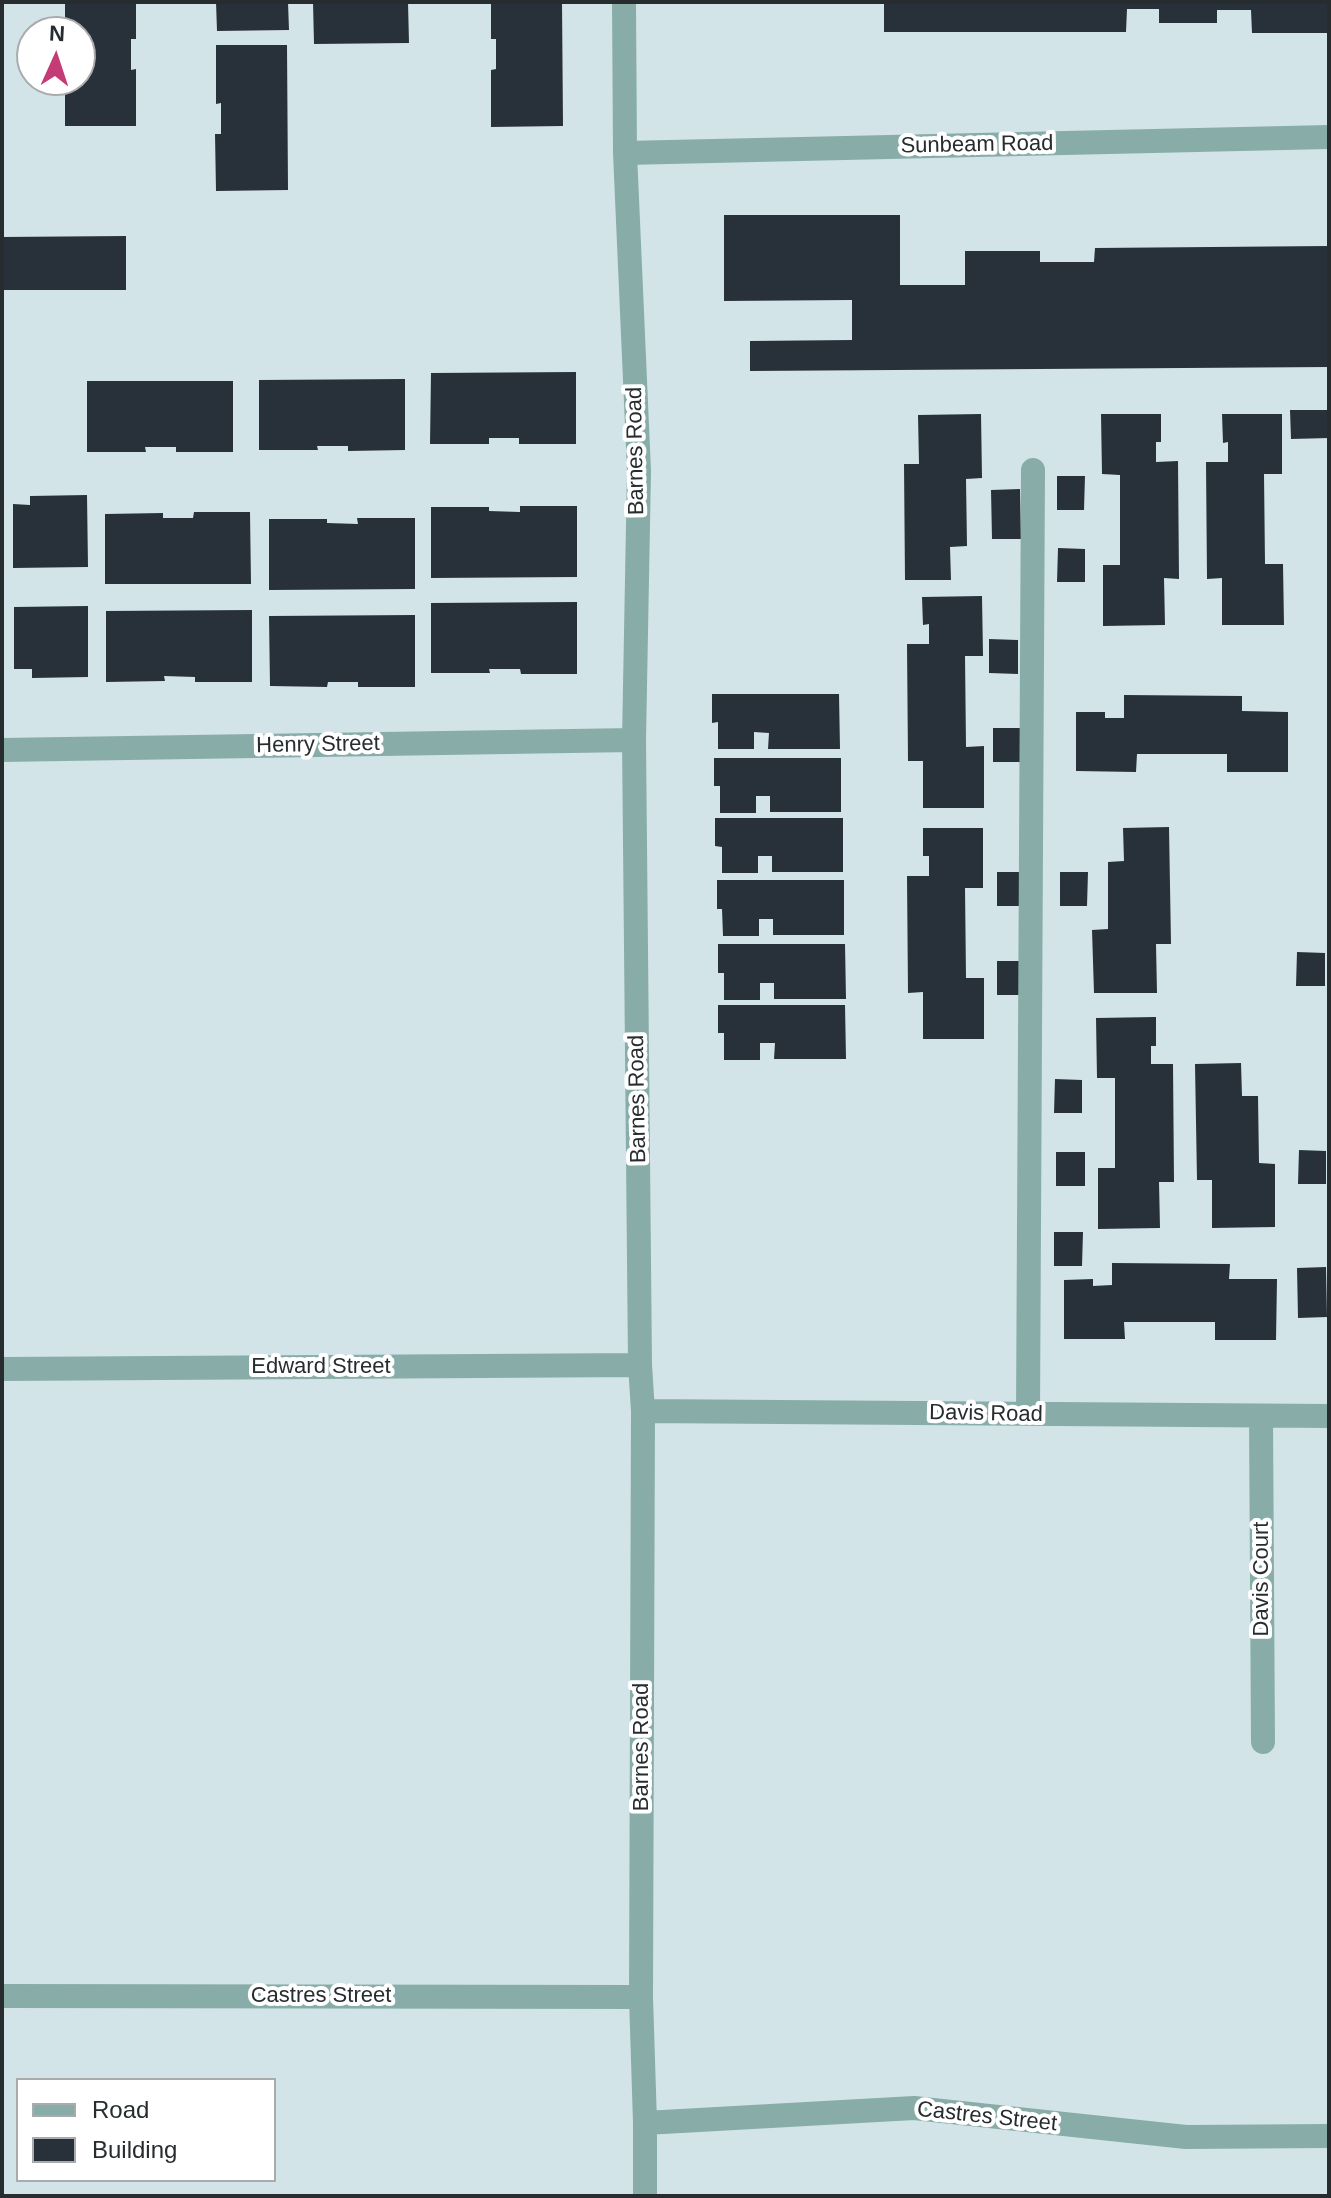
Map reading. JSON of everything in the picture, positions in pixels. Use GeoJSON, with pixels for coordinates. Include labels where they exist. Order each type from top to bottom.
{"type":"FeatureCollection","features":[{"type":"Feature","properties":{"kind":"street","name":"Barnes Road"},"geometry":{"type":"LineString","coordinates":[[624,2],[625,153],[639,471],[634,740],[643,1411],[641,1997],[645,2196]]}},
{"type":"Feature","properties":{"kind":"street","name":"Sunbeam Road"},"geometry":{"type":"LineString","coordinates":[[625,153],[1329,137]]}},
{"type":"Feature","properties":{"kind":"street"},"geometry":{"type":"LineString","coordinates":[[1028,1414],[1033,470]]}},
{"type":"Feature","properties":{"kind":"street","name":"Henry Street"},"geometry":{"type":"LineString","coordinates":[[2,750],[634,740]]}},
{"type":"Feature","properties":{"kind":"street","name":"Edward Street"},"geometry":{"type":"LineString","coordinates":[[2,1369],[640,1365]]}},
{"type":"Feature","properties":{"kind":"street","name":"Davis Road"},"geometry":{"type":"LineString","coordinates":[[643,1411],[1329,1416]]}},
{"type":"Feature","properties":{"kind":"street","name":"Davis Court"},"geometry":{"type":"LineString","coordinates":[[1261,1417],[1263,1742]]}},
{"type":"Feature","properties":{"kind":"street","name":"Castres Street"},"geometry":{"type":"LineString","coordinates":[[2,1996],[641,1997]]}},
{"type":"Feature","properties":{"kind":"street","name":"Castres Street"},"geometry":{"type":"LineString","coordinates":[[645,2123],[914,2108],[1186,2137],[1329,2136]]}},
{"type":"Feature","properties":{"kind":"building"},"geometry":{"type":"Polygon","coordinates":[[[65,2],[136,2],[136,39],[131,39],[131,70],[136,69],[136,126],[65,126],[65,96],[96,96],[96,16],[65,16],[65,2]]]}},
{"type":"Feature","properties":{"kind":"building"},"geometry":{"type":"Polygon","coordinates":[[[216,2],[288,2],[289,30],[217,31],[216,2]]]}},
{"type":"Feature","properties":{"kind":"building"},"geometry":{"type":"Polygon","coordinates":[[[313,2],[408,2],[409,43],[314,44],[313,2]]]}},
{"type":"Feature","properties":{"kind":"building"},"geometry":{"type":"Polygon","coordinates":[[[491,2],[562,2],[563,126],[491,127],[491,70],[496,69],[496,39],[491,39],[491,2]]]}},
{"type":"Feature","properties":{"kind":"building"},"geometry":{"type":"Polygon","coordinates":[[[884,2],[1329,2],[1329,33],[1252,33],[1251,10],[1217,10],[1217,23],[1159,23],[1159,9],[1127,9],[1126,32],[884,32],[884,2]]]}},
{"type":"Feature","properties":{"kind":"building"},"geometry":{"type":"Polygon","coordinates":[[[216,45],[287,45],[288,190],[216,191],[215,134],[221,134],[221,103],[216,104],[216,45]]]}},
{"type":"Feature","properties":{"kind":"building"},"geometry":{"type":"Polygon","coordinates":[[[724,215],[900,215],[900,285],[965,285],[965,251],[1040,251],[1040,262],[1094,262],[1095,248],[1329,246],[1329,367],[750,371],[750,341],[852,340],[852,300],[724,301],[724,215]]]}},
{"type":"Feature","properties":{"kind":"building"},"geometry":{"type":"Polygon","coordinates":[[[126,236],[126,290],[2,290],[2,237],[126,236]]]}},
{"type":"Feature","properties":{"kind":"building"},"geometry":{"type":"Polygon","coordinates":[[[576,372],[576,444],[519,444],[519,438],[489,438],[489,444],[430,444],[431,373],[576,372]]]}},
{"type":"Feature","properties":{"kind":"building"},"geometry":{"type":"Polygon","coordinates":[[[405,379],[405,450],[348,451],[348,446],[317,446],[318,450],[259,450],[259,380],[405,379]]]}},
{"type":"Feature","properties":{"kind":"building"},"geometry":{"type":"Polygon","coordinates":[[[87,381],[233,381],[233,452],[176,452],[176,447],[145,447],[146,452],[87,452],[87,381]]]}},
{"type":"Feature","properties":{"kind":"building"},"geometry":{"type":"Polygon","coordinates":[[[1290,410],[1329,410],[1329,438],[1291,439],[1290,410]]]}},
{"type":"Feature","properties":{"kind":"building"},"geometry":{"type":"Polygon","coordinates":[[[981,414],[982,478],[966,479],[967,546],[950,547],[951,580],[905,580],[904,464],[919,464],[918,415],[981,414]]]}},
{"type":"Feature","properties":{"kind":"building"},"geometry":{"type":"Polygon","coordinates":[[[1101,414],[1161,414],[1161,442],[1156,442],[1156,462],[1178,461],[1179,579],[1164,578],[1165,625],[1103,626],[1103,565],[1120,565],[1120,475],[1102,474],[1101,414]]]}},
{"type":"Feature","properties":{"kind":"building"},"geometry":{"type":"Polygon","coordinates":[[[1222,414],[1282,414],[1282,474],[1264,474],[1265,564],[1283,564],[1284,625],[1222,625],[1222,578],[1207,579],[1206,462],[1228,462],[1228,442],[1223,443],[1222,414]]]}},
{"type":"Feature","properties":{"kind":"building"},"geometry":{"type":"Polygon","coordinates":[[[1057,476],[1085,476],[1084,510],[1057,510],[1057,476]]]}},
{"type":"Feature","properties":{"kind":"building"},"geometry":{"type":"Polygon","coordinates":[[[1020,489],[1021,539],[992,539],[991,490],[1020,489]]]}},
{"type":"Feature","properties":{"kind":"building"},"geometry":{"type":"Polygon","coordinates":[[[87,495],[88,567],[13,568],[13,504],[30,505],[30,496],[87,495]]]}},
{"type":"Feature","properties":{"kind":"building"},"geometry":{"type":"Polygon","coordinates":[[[520,506],[577,506],[577,577],[431,578],[431,507],[489,507],[489,511],[520,512],[520,506]]]}},
{"type":"Feature","properties":{"kind":"building"},"geometry":{"type":"Polygon","coordinates":[[[194,512],[250,512],[251,584],[105,584],[105,514],[163,513],[163,518],[193,518],[194,512]]]}},
{"type":"Feature","properties":{"kind":"building"},"geometry":{"type":"Polygon","coordinates":[[[357,518],[415,518],[415,589],[269,590],[269,519],[327,519],[327,523],[358,524],[357,518]]]}},
{"type":"Feature","properties":{"kind":"building"},"geometry":{"type":"Polygon","coordinates":[[[1058,548],[1085,549],[1085,582],[1057,582],[1058,548]]]}},
{"type":"Feature","properties":{"kind":"building"},"geometry":{"type":"Polygon","coordinates":[[[982,596],[983,656],[965,656],[966,747],[984,746],[984,808],[923,808],[923,761],[908,761],[907,644],[929,644],[929,624],[923,625],[922,597],[982,596]]]}},
{"type":"Feature","properties":{"kind":"building"},"geometry":{"type":"Polygon","coordinates":[[[577,602],[577,674],[521,674],[520,669],[489,669],[490,673],[431,673],[431,603],[577,602]]]}},
{"type":"Feature","properties":{"kind":"building"},"geometry":{"type":"Polygon","coordinates":[[[88,606],[88,677],[32,678],[32,669],[14,669],[14,607],[88,606]]]}},
{"type":"Feature","properties":{"kind":"building"},"geometry":{"type":"Polygon","coordinates":[[[252,610],[252,682],[195,682],[195,677],[164,676],[165,681],[106,682],[106,611],[252,610]]]}},
{"type":"Feature","properties":{"kind":"building"},"geometry":{"type":"Polygon","coordinates":[[[415,615],[415,687],[358,687],[358,682],[328,682],[327,687],[270,686],[269,616],[415,615]]]}},
{"type":"Feature","properties":{"kind":"building"},"geometry":{"type":"Polygon","coordinates":[[[989,639],[1018,640],[1018,674],[989,673],[989,639]]]}},
{"type":"Feature","properties":{"kind":"building"},"geometry":{"type":"Polygon","coordinates":[[[712,694],[839,694],[840,749],[768,749],[769,733],[754,732],[754,749],[718,749],[718,722],[712,723],[712,694]]]}},
{"type":"Feature","properties":{"kind":"building"},"geometry":{"type":"Polygon","coordinates":[[[1124,695],[1242,696],[1242,711],[1288,712],[1288,772],[1227,772],[1227,754],[1137,754],[1136,772],[1076,771],[1076,712],[1105,712],[1105,718],[1124,718],[1124,695]]]}},
{"type":"Feature","properties":{"kind":"building"},"geometry":{"type":"Polygon","coordinates":[[[993,728],[1021,728],[1021,762],[993,762],[993,728]]]}},
{"type":"Feature","properties":{"kind":"building"},"geometry":{"type":"Polygon","coordinates":[[[714,758],[841,758],[841,812],[770,812],[770,796],[756,796],[756,813],[720,813],[720,786],[714,786],[714,758]]]}},
{"type":"Feature","properties":{"kind":"building"},"geometry":{"type":"Polygon","coordinates":[[[715,818],[843,818],[843,872],[772,872],[772,856],[758,856],[758,873],[722,873],[722,847],[715,846],[715,818]]]}},
{"type":"Feature","properties":{"kind":"building"},"geometry":{"type":"Polygon","coordinates":[[[1169,827],[1171,944],[1156,944],[1157,993],[1094,993],[1092,930],[1108,929],[1108,862],[1124,861],[1123,828],[1169,827]]]}},
{"type":"Feature","properties":{"kind":"building"},"geometry":{"type":"Polygon","coordinates":[[[923,828],[983,828],[983,888],[965,888],[966,978],[984,978],[984,1039],[923,1039],[923,992],[908,993],[907,876],[929,876],[929,856],[923,856],[923,828]]]}},
{"type":"Feature","properties":{"kind":"building"},"geometry":{"type":"Polygon","coordinates":[[[997,872],[1025,872],[1024,906],[997,906],[997,872]]]}},
{"type":"Feature","properties":{"kind":"building"},"geometry":{"type":"Polygon","coordinates":[[[1060,872],[1088,872],[1087,906],[1060,906],[1060,872]]]}},
{"type":"Feature","properties":{"kind":"building"},"geometry":{"type":"Polygon","coordinates":[[[717,880],[844,880],[844,935],[773,935],[773,919],[759,919],[759,936],[723,936],[722,909],[717,909],[717,880]]]}},
{"type":"Feature","properties":{"kind":"building"},"geometry":{"type":"Polygon","coordinates":[[[718,944],[845,944],[846,999],[774,999],[774,983],[760,983],[760,1000],[724,1000],[724,973],[718,973],[718,944]]]}},
{"type":"Feature","properties":{"kind":"building"},"geometry":{"type":"Polygon","coordinates":[[[1297,952],[1325,953],[1325,986],[1296,986],[1297,952]]]}},
{"type":"Feature","properties":{"kind":"building"},"geometry":{"type":"Polygon","coordinates":[[[997,961],[1025,961],[1024,995],[997,995],[997,961]]]}},
{"type":"Feature","properties":{"kind":"building"},"geometry":{"type":"Polygon","coordinates":[[[718,1005],[845,1005],[846,1059],[774,1059],[775,1043],[760,1043],[760,1060],[724,1060],[724,1033],[718,1033],[718,1005]]]}},
{"type":"Feature","properties":{"kind":"building"},"geometry":{"type":"Polygon","coordinates":[[[1156,1017],[1156,1046],[1151,1046],[1151,1064],[1173,1064],[1174,1182],[1159,1182],[1160,1228],[1098,1229],[1098,1168],[1115,1168],[1115,1078],[1097,1078],[1096,1018],[1156,1017]]]}},
{"type":"Feature","properties":{"kind":"building"},"geometry":{"type":"Polygon","coordinates":[[[1241,1063],[1242,1096],[1258,1096],[1259,1163],[1275,1164],[1275,1227],[1212,1228],[1212,1180],[1197,1180],[1195,1064],[1241,1063]]]}},
{"type":"Feature","properties":{"kind":"building"},"geometry":{"type":"Polygon","coordinates":[[[1055,1079],[1082,1080],[1082,1113],[1054,1113],[1055,1079]]]}},
{"type":"Feature","properties":{"kind":"building"},"geometry":{"type":"Polygon","coordinates":[[[1299,1150],[1326,1151],[1326,1184],[1298,1184],[1299,1150]]]}},
{"type":"Feature","properties":{"kind":"building"},"geometry":{"type":"Polygon","coordinates":[[[1056,1152],[1085,1152],[1085,1186],[1056,1186],[1056,1152]]]}},
{"type":"Feature","properties":{"kind":"building"},"geometry":{"type":"Polygon","coordinates":[[[1054,1232],[1083,1232],[1082,1266],[1054,1266],[1054,1232]]]}},
{"type":"Feature","properties":{"kind":"building"},"geometry":{"type":"Polygon","coordinates":[[[1112,1263],[1230,1264],[1229,1279],[1277,1279],[1276,1340],[1215,1340],[1215,1322],[1124,1322],[1125,1339],[1064,1339],[1064,1280],[1093,1279],[1093,1286],[1112,1285],[1112,1263]]]}},
{"type":"Feature","properties":{"kind":"building"},"geometry":{"type":"Polygon","coordinates":[[[1326,1267],[1327,1317],[1298,1318],[1297,1268],[1326,1267]]]}}]}
